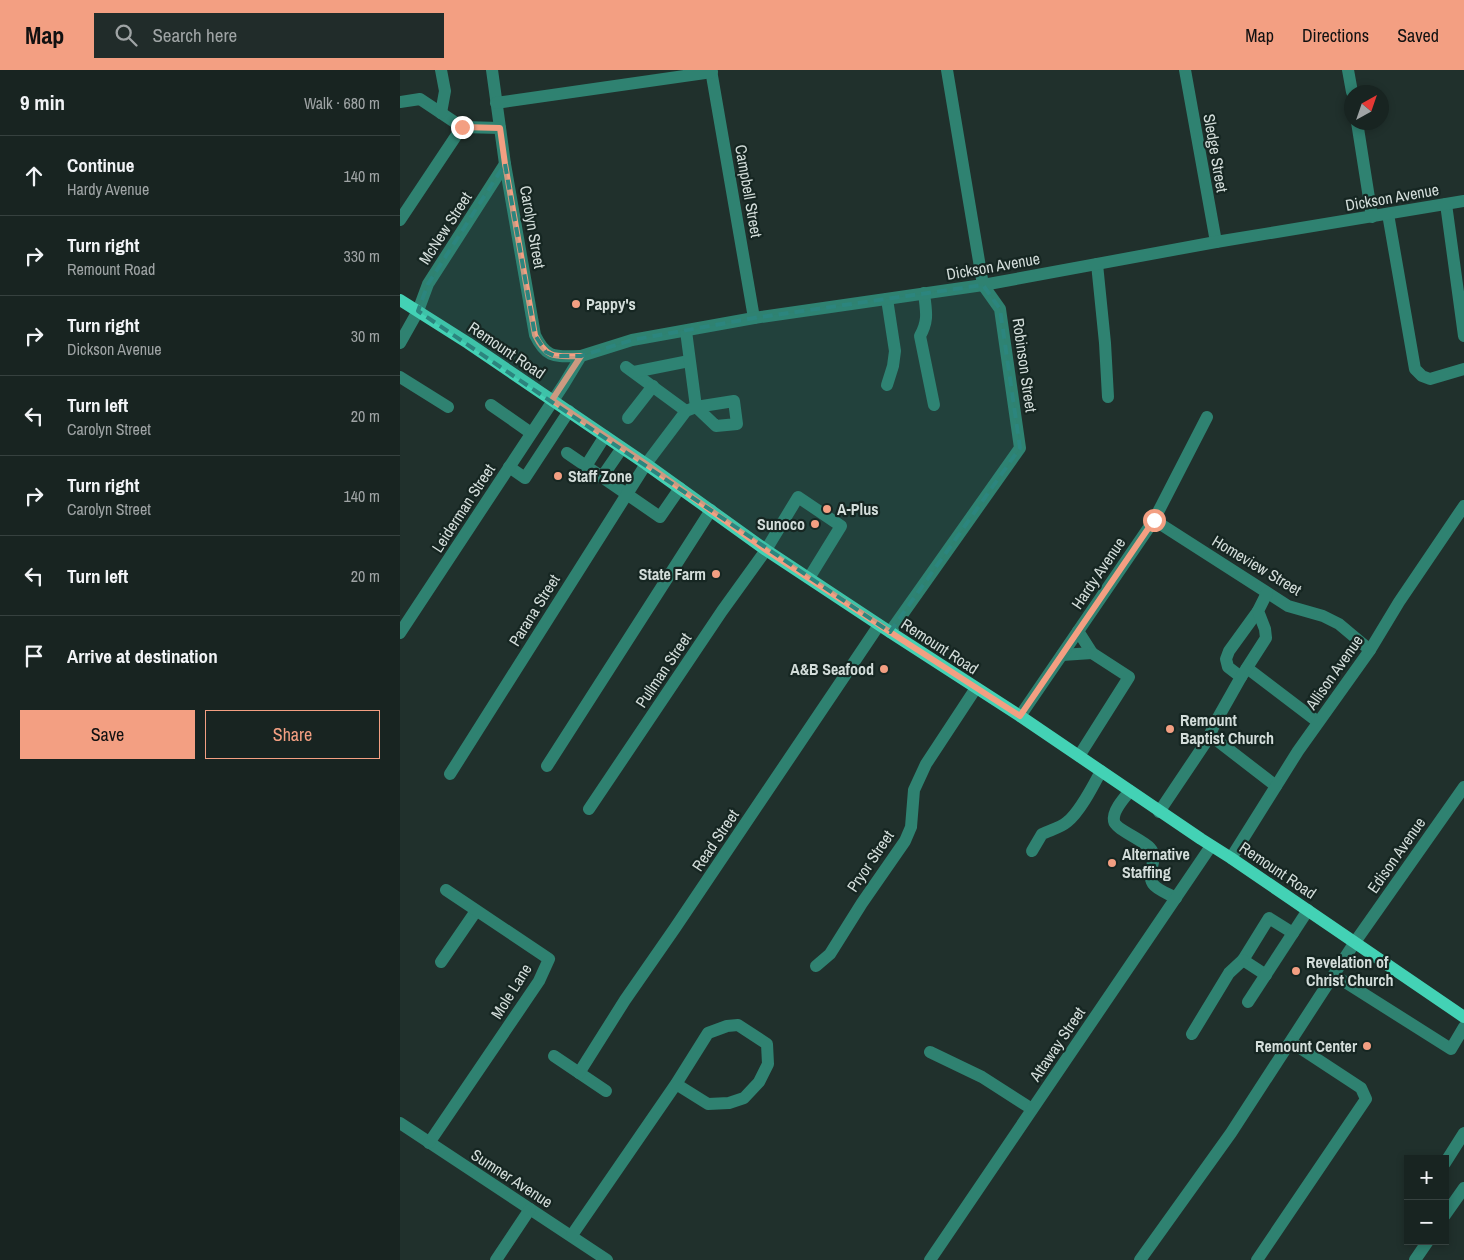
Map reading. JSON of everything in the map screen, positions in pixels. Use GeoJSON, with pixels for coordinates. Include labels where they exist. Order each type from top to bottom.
{"type":"FeatureCollection","features":[{"type":"Feature","properties":{"kind":"main road","name":"Remount Road"},"geometry":{"type":"LineString","coordinates":[[400,300],[468,343],[606,436],[766,550],[1020,716],[1464,1017]]}},
{"type":"Feature","properties":{"kind":"street"},"geometry":{"type":"LineString","coordinates":[[441,70],[445,91],[441,113]]}},
{"type":"Feature","properties":{"kind":"street","name":"Carolyn Street"},"geometry":{"type":"LineString","coordinates":[[492,70],[505,164],[535,335],[546,352],[555,356],[581,356]]}},
{"type":"Feature","properties":{"kind":"street","name":"Robinson Street"},"geometry":{"type":"LineString","coordinates":[[885,629],[1020,448],[1000,309],[984,285],[948,70]]}},
{"type":"Feature","properties":{"kind":"street","name":"Sledge Street"},"geometry":{"type":"LineString","coordinates":[[1185,70],[1216,242]]}},
{"type":"Feature","properties":{"kind":"street"},"geometry":{"type":"LineString","coordinates":[[1348,70],[1351,85]]}},
{"type":"Feature","properties":{"kind":"street"},"geometry":{"type":"LineString","coordinates":[[496,103],[712,71]]}},
{"type":"Feature","properties":{"kind":"street","name":"Campbell Street"},"geometry":{"type":"LineString","coordinates":[[712,71],[754,318]]}},
{"type":"Feature","properties":{"kind":"street"},"geometry":{"type":"LineString","coordinates":[[400,102],[420,100],[462,127],[500,128]]}},
{"type":"Feature","properties":{"kind":"street"},"geometry":{"type":"LineString","coordinates":[[400,220],[462,127]]}},
{"type":"Feature","properties":{"kind":"street"},"geometry":{"type":"LineString","coordinates":[[1358,130],[1372,217]]}},
{"type":"Feature","properties":{"kind":"street","name":"McNew Street"},"geometry":{"type":"LineString","coordinates":[[400,343],[418,311],[428,284],[505,164]]}},
{"type":"Feature","properties":{"kind":"street","name":"Dickson Avenue"},"geometry":{"type":"LineString","coordinates":[[581,356],[632,340],[754,318],[984,285],[1216,242],[1464,201]]}},
{"type":"Feature","properties":{"kind":"street"},"geometry":{"type":"LineString","coordinates":[[1446,204],[1464,336]]}},
{"type":"Feature","properties":{"kind":"street"},"geometry":{"type":"LineString","coordinates":[[1388,214],[1416,369],[1422,376],[1430,379],[1464,369]]}},
{"type":"Feature","properties":{"kind":"street"},"geometry":{"type":"LineString","coordinates":[[1098,264],[1108,397]]}},
{"type":"Feature","properties":{"kind":"street"},"geometry":{"type":"LineString","coordinates":[[924,293],[927,317],[920,336],[934,405]]}},
{"type":"Feature","properties":{"kind":"street"},"geometry":{"type":"LineString","coordinates":[[887,299],[895,351],[887,386]]}},
{"type":"Feature","properties":{"kind":"street"},"geometry":{"type":"LineString","coordinates":[[686,331],[690,360],[691,409]]}},
{"type":"Feature","properties":{"kind":"street"},"geometry":{"type":"LineString","coordinates":[[552,400],[581,356]]}},
{"type":"Feature","properties":{"kind":"street"},"geometry":{"type":"LineString","coordinates":[[690,360],[630,369],[653,386],[691,409]]}},
{"type":"Feature","properties":{"kind":"street"},"geometry":{"type":"LineString","coordinates":[[400,377],[448,407]]}},
{"type":"Feature","properties":{"kind":"street"},"geometry":{"type":"LineString","coordinates":[[628,418],[653,386]]}},
{"type":"Feature","properties":{"kind":"street","name":"Leiderman Street"},"geometry":{"type":"LineString","coordinates":[[400,633],[552,400]]}},
{"type":"Feature","properties":{"kind":"street"},"geometry":{"type":"LineString","coordinates":[[491,405],[531,433]]}},
{"type":"Feature","properties":{"kind":"street","name":"Parana Street"},"geometry":{"type":"LineString","coordinates":[[450,774],[646,464],[691,409]]}},
{"type":"Feature","properties":{"kind":"street"},"geometry":{"type":"LineString","coordinates":[[508,467],[525,478],[569,411]]}},
{"type":"Feature","properties":{"kind":"street","name":"Hardy Avenue"},"geometry":{"type":"LineString","coordinates":[[1020,716],[1154,520],[1207,417]]}},
{"type":"Feature","properties":{"kind":"street"},"geometry":{"type":"LineString","coordinates":[[586,466],[606,436]]}},
{"type":"Feature","properties":{"kind":"street"},"geometry":{"type":"LineString","coordinates":[[602,477],[622,448]]}},
{"type":"Feature","properties":{"kind":"street"},"geometry":{"type":"LineString","coordinates":[[567,453],[660,517],[680,488]]}},
{"type":"Feature","properties":{"kind":"street","name":"Pullman Street"},"geometry":{"type":"LineString","coordinates":[[589,809],[722,611],[766,550],[798,497],[840,526],[809,578]]}},
{"type":"Feature","properties":{"kind":"street","name":"Allison Avenue"},"geometry":{"type":"LineString","coordinates":[[1231,858],[1298,751],[1370,650],[1399,602],[1464,506]]}},
{"type":"Feature","properties":{"kind":"street"},"geometry":{"type":"LineString","coordinates":[[547,766],[710,510]]}},
{"type":"Feature","properties":{"kind":"street","name":"Homeview Street"},"geometry":{"type":"LineString","coordinates":[[1154,520],[1288,606],[1323,616],[1339,624],[1370,650]]}},
{"type":"Feature","properties":{"kind":"street"},"geometry":{"type":"LineString","coordinates":[[1267,593],[1258,611],[1229,651],[1226,658],[1228,667],[1244,672],[1318,722]]}},
{"type":"Feature","properties":{"kind":"street"},"geometry":{"type":"LineString","coordinates":[[1159,812],[1210,735],[1244,672],[1266,638],[1265,629],[1258,611]]}},
{"type":"Feature","properties":{"kind":"street","name":"Read Street"},"geometry":{"type":"LineString","coordinates":[[579,1073],[675,928],[885,629]]}},
{"type":"Feature","properties":{"kind":"street"},"geometry":{"type":"LineString","coordinates":[[1078,631],[1092,653],[1129,677],[1079,756]]}},
{"type":"Feature","properties":{"kind":"street"},"geometry":{"type":"LineString","coordinates":[[1062,655],[1092,653]]}},
{"type":"Feature","properties":{"kind":"street","name":"Pryor Street"},"geometry":{"type":"LineString","coordinates":[[816,966],[830,954],[862,903],[905,841],[912,827],[914,790],[926,764],[976,688]]}},
{"type":"Feature","properties":{"kind":"street"},"geometry":{"type":"LineString","coordinates":[[1210,735],[1276,786]]}},
{"type":"Feature","properties":{"kind":"street"},"geometry":{"type":"LineString","coordinates":[[1032,851],[1042,834],[1058,828],[1077,811],[1102,772]]}},
{"type":"Feature","properties":{"kind":"street","name":"Edison Avenue"},"geometry":{"type":"LineString","coordinates":[[1140,1260],[1231,1133],[1355,942],[1464,787]]}},
{"type":"Feature","properties":{"kind":"street"},"geometry":{"type":"LineString","coordinates":[[1130,791],[1115,811],[1113,820],[1116,825],[1145,843],[1152,850],[1155,856],[1150,878],[1154,886],[1176,898]]}},
{"type":"Feature","properties":{"kind":"street","name":"Attaway Street"},"geometry":{"type":"LineString","coordinates":[[930,1260],[1211,846]]}},
{"type":"Feature","properties":{"kind":"street","name":"Mole Lane"},"geometry":{"type":"LineString","coordinates":[[429,1143],[539,981],[548,959],[446,890]]}},
{"type":"Feature","properties":{"kind":"street"},"geometry":{"type":"LineString","coordinates":[[1248,1002],[1308,910]]}},
{"type":"Feature","properties":{"kind":"street"},"geometry":{"type":"LineString","coordinates":[[442,962],[476,911]]}},
{"type":"Feature","properties":{"kind":"street"},"geometry":{"type":"LineString","coordinates":[[1192,1034],[1229,973],[1243,960],[1269,918],[1293,933]]}},
{"type":"Feature","properties":{"kind":"street"},"geometry":{"type":"LineString","coordinates":[[1243,960],[1266,975]]}},
{"type":"Feature","properties":{"kind":"street"},"geometry":{"type":"LineString","coordinates":[[1334,975],[1451,1049],[1464,1027]]}},
{"type":"Feature","properties":{"kind":"street"},"geometry":{"type":"LineString","coordinates":[[572,1235],[676,1084],[708,1033],[727,1026],[738,1025],[767,1044],[768,1064],[759,1082],[744,1098],[729,1103],[708,1104],[676,1084]]}},
{"type":"Feature","properties":{"kind":"street"},"geometry":{"type":"LineString","coordinates":[[1257,1260],[1366,1099],[1361,1088],[1291,1042]]}},
{"type":"Feature","properties":{"kind":"street"},"geometry":{"type":"LineString","coordinates":[[930,1052],[982,1077],[1032,1108]]}},
{"type":"Feature","properties":{"kind":"street"},"geometry":{"type":"LineString","coordinates":[[554,1056],[606,1091]]}},
{"type":"Feature","properties":{"kind":"street","name":"Sumner Avenue"},"geometry":{"type":"LineString","coordinates":[[400,1123],[572,1235],[607,1260]]}},
{"type":"Feature","properties":{"kind":"street"},"geometry":{"type":"LineString","coordinates":[[1449,1157],[1464,1133]]}},
{"type":"Feature","properties":{"kind":"street"},"geometry":{"type":"LineString","coordinates":[[1449,1209],[1464,1188]]}},
{"type":"Feature","properties":{"kind":"street"},"geometry":{"type":"LineString","coordinates":[[496,1260],[530,1209]]}},
{"type":"Feature","properties":{"kind":"street"},"geometry":{"type":"LineString","coordinates":[[1416,1260],[1425,1245]]}},
{"type":"Feature","properties":{"kind":"highlighted area"},"geometry":{"type":"Polygon","coordinates":[[[505,164],[535,335],[546,352],[555,356],[581,356],[632,340],[754,318],[983,285],[1000,309],[1020,448],[890,632],[418,311],[428,284],[505,164]]]}},
{"type":"Feature","properties":{"kind":"place","name":"Pappy's"},"geometry":{"type":"Point","coordinates":[576,304]}},
{"type":"Feature","properties":{"kind":"place","name":"Staff Zone"},"geometry":{"type":"Point","coordinates":[558,476]}},
{"type":"Feature","properties":{"kind":"place","name":"A-Plus"},"geometry":{"type":"Point","coordinates":[827,509]}},
{"type":"Feature","properties":{"kind":"place","name":"Sunoco"},"geometry":{"type":"Point","coordinates":[815,524]}},
{"type":"Feature","properties":{"kind":"place","name":"State Farm"},"geometry":{"type":"Point","coordinates":[716,574]}},
{"type":"Feature","properties":{"kind":"place","name":"A&B Seafood"},"geometry":{"type":"Point","coordinates":[884,669]}},
{"type":"Feature","properties":{"kind":"place","name":"Remount Baptist Church"},"geometry":{"type":"Point","coordinates":[1170,729]}},
{"type":"Feature","properties":{"kind":"place","name":"Alternative Staffing"},"geometry":{"type":"Point","coordinates":[1112,863]}},
{"type":"Feature","properties":{"kind":"place","name":"Revelation of Christ Church"},"geometry":{"type":"Point","coordinates":[1296,971]}},
{"type":"Feature","properties":{"kind":"place","name":"Remount Center"},"geometry":{"type":"Point","coordinates":[1367,1046]}},
{"type":"Feature","properties":{"kind":"route"},"geometry":{"type":"LineString","coordinates":[[462,127],[500,128],[535,335],[546,352],[555,356],[581,356],[552,400],[646,464],[766,550],[1020,716],[1154,520]]}}]}
